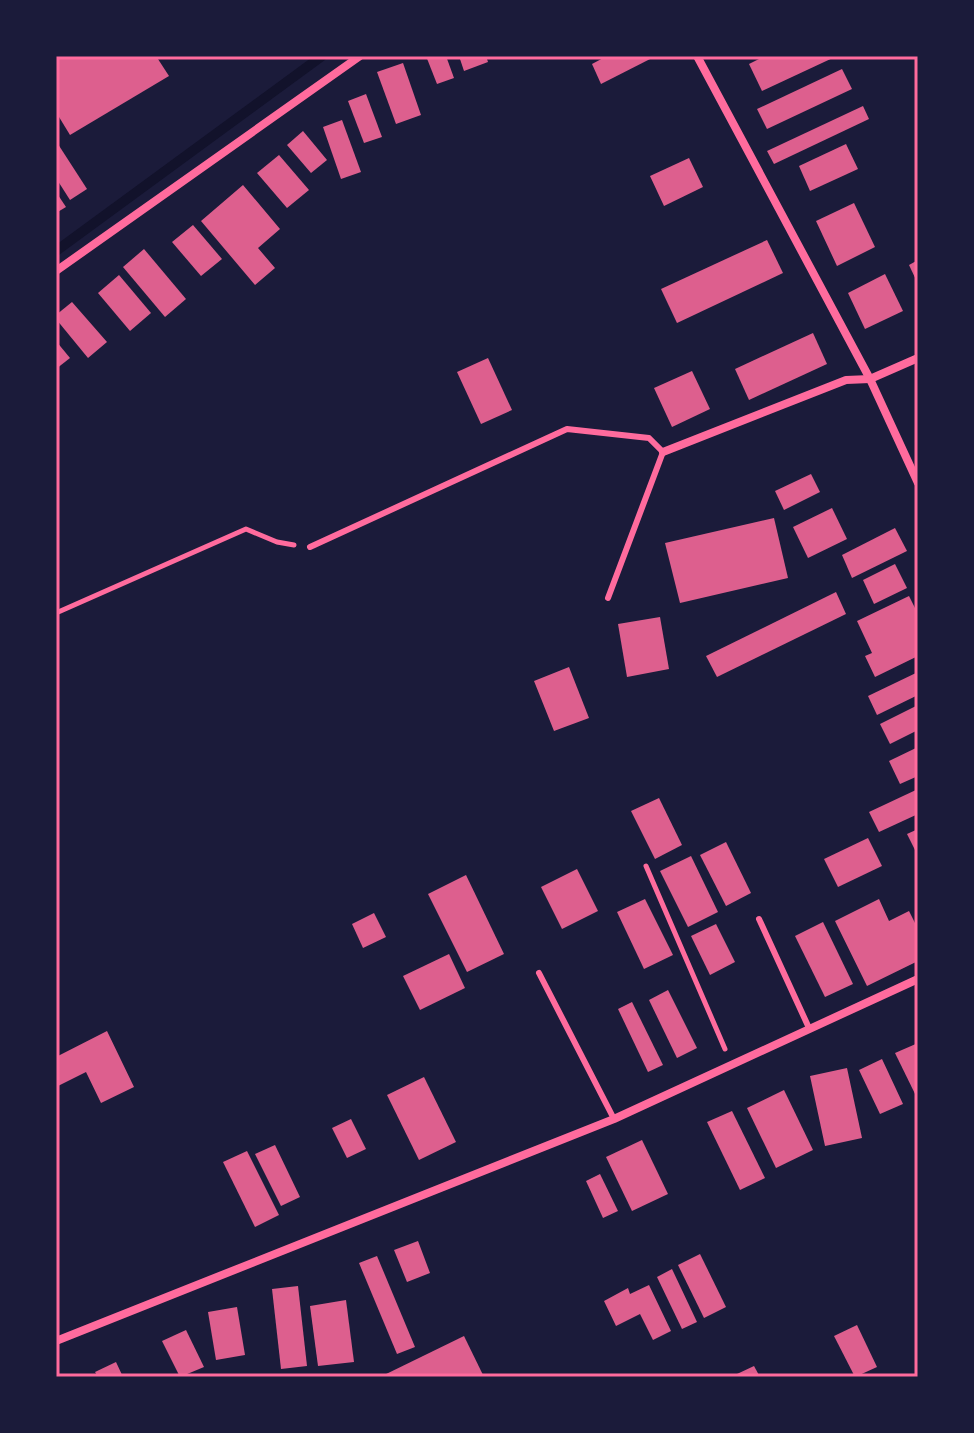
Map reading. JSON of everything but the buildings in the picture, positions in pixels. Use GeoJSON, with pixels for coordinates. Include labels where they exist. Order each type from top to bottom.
{"type":"FeatureCollection","features":[{"type":"Feature","properties":{"kind":"street"},"geometry":{"type":"LineString","coordinates":[[56,271],[360,56]]}},
{"type":"Feature","properties":{"kind":"street"},"geometry":{"type":"LineString","coordinates":[[697,56],[870,379],[918,483]]}},
{"type":"Feature","properties":{"kind":"street"},"geometry":{"type":"LineString","coordinates":[[663,452],[846,380],[870,379],[918,358]]}},
{"type":"Feature","properties":{"kind":"street"},"geometry":{"type":"LineString","coordinates":[[56,1341],[614,1119],[918,979]]}},
{"type":"Feature","properties":{"kind":"lane"},"geometry":{"type":"LineString","coordinates":[[310,547],[567,429],[649,438],[663,452],[608,598]]}},
{"type":"Feature","properties":{"kind":"lane"},"geometry":{"type":"LineString","coordinates":[[759,919],[809,1028]]}},
{"type":"Feature","properties":{"kind":"lane"},"geometry":{"type":"LineString","coordinates":[[539,973],[614,1119]]}},
{"type":"Feature","properties":{"kind":"path"},"geometry":{"type":"LineString","coordinates":[[56,613],[246,529],[277,542],[310,547]]}},
{"type":"Feature","properties":{"kind":"path"},"geometry":{"type":"LineString","coordinates":[[646,866],[733,1066]]}},
{"type":"Feature","properties":{"kind":"waterway"},"geometry":{"type":"LineString","coordinates":[[56,251],[322,56]]}}]}
